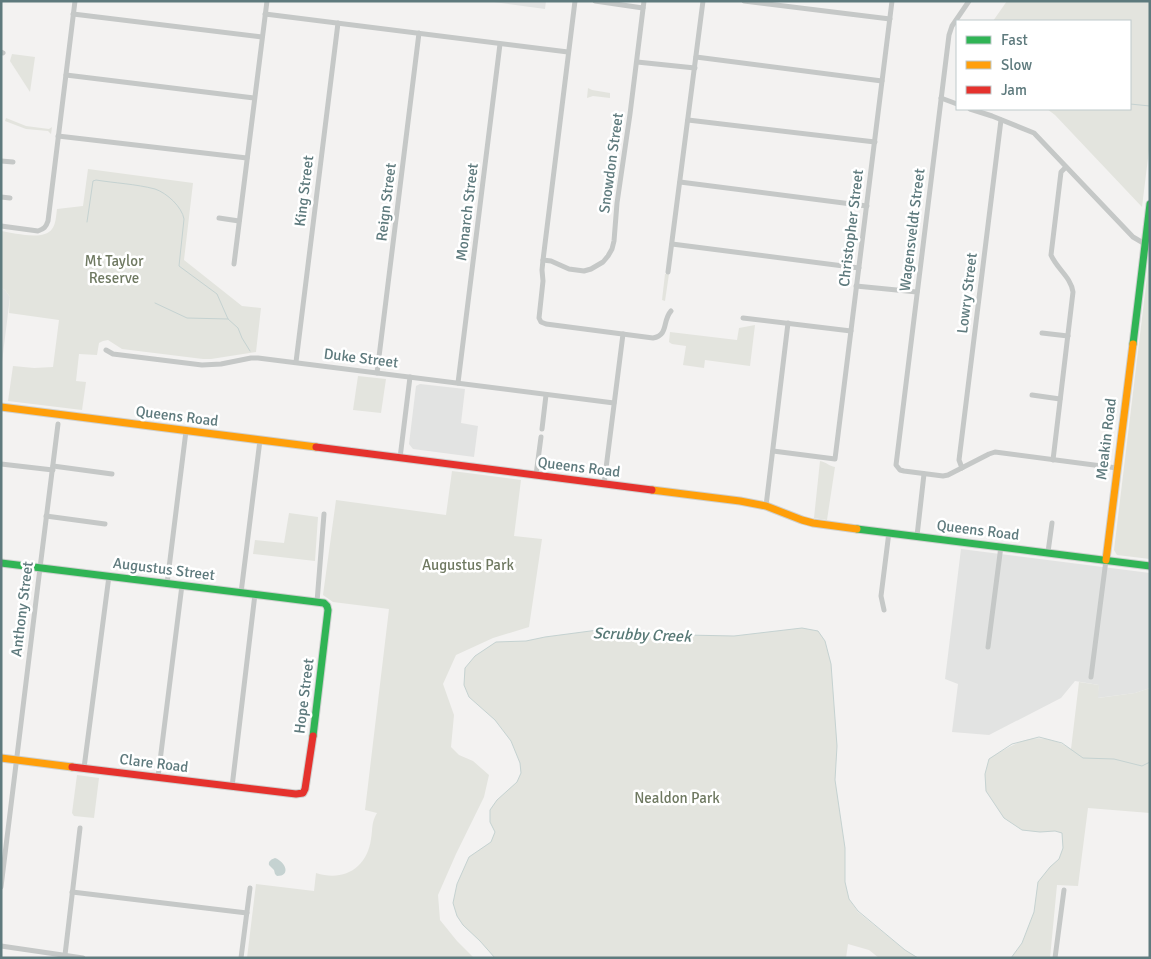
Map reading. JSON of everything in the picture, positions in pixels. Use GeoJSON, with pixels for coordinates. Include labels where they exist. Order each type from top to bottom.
{"type":"FeatureCollection","features":[{"type":"Feature","properties":{"kind":"street"},"geometry":{"type":"LineString","coordinates":[[1,226],[38,231],[46,227],[48,221],[75,1]]}},
{"type":"Feature","properties":{"kind":"street"},"geometry":{"type":"LineString","coordinates":[[234,264],[266,1]]}},
{"type":"Feature","properties":{"kind":"street"},"geometry":{"type":"LineString","coordinates":[[575,1],[543,260],[539,318],[541,322],[546,324],[653,338],[659,337],[664,330],[667,316],[671,311]]}},
{"type":"Feature","properties":{"kind":"street"},"geometry":{"type":"LineString","coordinates":[[595,1],[643,8]]}},
{"type":"Feature","properties":{"kind":"street","name":"Snowdon Street"},"geometry":{"type":"LineString","coordinates":[[543,260],[569,269],[584,271],[603,262],[612,249],[644,1]]}},
{"type":"Feature","properties":{"kind":"street"},"geometry":{"type":"LineString","coordinates":[[668,272],[703,1]]}},
{"type":"Feature","properties":{"kind":"street"},"geometry":{"type":"LineString","coordinates":[[744,1],[890,20]]}},
{"type":"Feature","properties":{"kind":"street","name":"Christopher Street"},"geometry":{"type":"LineString","coordinates":[[773,451],[835,459],[892,1]]}},
{"type":"Feature","properties":{"kind":"street","name":"Wagensveldt Street"},"geometry":{"type":"LineString","coordinates":[[957,20],[969,1]]}},
{"type":"Feature","properties":{"kind":"street"},"geometry":{"type":"LineString","coordinates":[[73,14],[262,37]]}},
{"type":"Feature","properties":{"kind":"street"},"geometry":{"type":"LineString","coordinates":[[265,14],[568,52]]}},
{"type":"Feature","properties":{"kind":"street","name":"Wagensveldt Street"},"geometry":{"type":"LineString","coordinates":[[924,474],[900,470],[897,467],[896,461],[950,32],[956,22]]}},
{"type":"Feature","properties":{"kind":"street","name":"King Street"},"geometry":{"type":"LineString","coordinates":[[296,362],[338,23]]}},
{"type":"Feature","properties":{"kind":"street","name":"Reign Street"},"geometry":{"type":"LineString","coordinates":[[377,373],[419,33]]}},
{"type":"Feature","properties":{"kind":"street","name":"Monarch Street"},"geometry":{"type":"LineString","coordinates":[[458,383],[500,44]]}},
{"type":"Feature","properties":{"kind":"street"},"geometry":{"type":"LineString","coordinates":[[696,57],[882,81]]}},
{"type":"Feature","properties":{"kind":"street"},"geometry":{"type":"LineString","coordinates":[[636,62],[695,68]]}},
{"type":"Feature","properties":{"kind":"street"},"geometry":{"type":"LineString","coordinates":[[66,75],[254,98]]}},
{"type":"Feature","properties":{"kind":"street"},"geometry":{"type":"LineString","coordinates":[[941,98],[956,104]]}},
{"type":"Feature","properties":{"kind":"street"},"geometry":{"type":"LineString","coordinates":[[973,110],[1034,134],[1133,237],[1145,244]]}},
{"type":"Feature","properties":{"kind":"street"},"geometry":{"type":"LineString","coordinates":[[688,120],[874,142]]}},
{"type":"Feature","properties":{"kind":"street","name":"Lowry Street"},"geometry":{"type":"LineString","coordinates":[[962,468],[959,460],[1001,120]]}},
{"type":"Feature","properties":{"kind":"street"},"geometry":{"type":"LineString","coordinates":[[58,136],[247,158]]}},
{"type":"Feature","properties":{"kind":"street"},"geometry":{"type":"LineString","coordinates":[[1,161],[14,162]]}},
{"type":"Feature","properties":{"kind":"street"},"geometry":{"type":"LineString","coordinates":[[1053,460],[1073,292],[1072,286],[1051,255],[1061,172],[1066,167]]}},
{"type":"Feature","properties":{"kind":"street"},"geometry":{"type":"LineString","coordinates":[[680,182],[866,206]]}},
{"type":"Feature","properties":{"kind":"street"},"geometry":{"type":"LineString","coordinates":[[1,197],[10,198]]}},
{"type":"Feature","properties":{"kind":"street","name":"Meakin Road"},"geometry":{"type":"LineString","coordinates":[[1091,677],[1150,204]]}},
{"type":"Feature","properties":{"kind":"street"},"geometry":{"type":"LineString","coordinates":[[219,218],[240,221]]}},
{"type":"Feature","properties":{"kind":"street"},"geometry":{"type":"LineString","coordinates":[[672,244],[859,268]]}},
{"type":"Feature","properties":{"kind":"street"},"geometry":{"type":"LineString","coordinates":[[856,286],[918,292]]}},
{"type":"Feature","properties":{"kind":"street"},"geometry":{"type":"LineString","coordinates":[[743,318],[851,331]]}},
{"type":"Feature","properties":{"kind":"street"},"geometry":{"type":"LineString","coordinates":[[766,506],[788,323]]}},
{"type":"Feature","properties":{"kind":"street"},"geometry":{"type":"LineString","coordinates":[[1042,333],[1068,336]]}},
{"type":"Feature","properties":{"kind":"street"},"geometry":{"type":"LineString","coordinates":[[604,484],[623,334]]}},
{"type":"Feature","properties":{"kind":"street","name":"Duke Street"},"geometry":{"type":"LineString","coordinates":[[106,350],[113,354],[202,365],[221,364],[251,358],[296,362],[614,403]]}},
{"type":"Feature","properties":{"kind":"street"},"geometry":{"type":"LineString","coordinates":[[400,458],[410,377]]}},
{"type":"Feature","properties":{"kind":"street"},"geometry":{"type":"LineString","coordinates":[[542,429],[546,395]]}},
{"type":"Feature","properties":{"kind":"street"},"geometry":{"type":"LineString","coordinates":[[1032,396],[1060,399]]}},
{"type":"Feature","properties":{"kind":"street","name":"Queens Road"},"geometry":{"type":"LineString","coordinates":[[1,407],[740,501],[766,506],[814,523],[1150,566]]}},
{"type":"Feature","properties":{"kind":"street","name":"Anthony Street"},"geometry":{"type":"LineString","coordinates":[[1,887],[58,424]]}},
{"type":"Feature","properties":{"kind":"street"},"geometry":{"type":"LineString","coordinates":[[167,584],[186,431]]}},
{"type":"Feature","properties":{"kind":"street"},"geometry":{"type":"LineString","coordinates":[[536,475],[541,437]]}},
{"type":"Feature","properties":{"kind":"street"},"geometry":{"type":"LineString","coordinates":[[241,593],[260,440]]}},
{"type":"Feature","properties":{"kind":"street"},"geometry":{"type":"LineString","coordinates":[[917,536],[924,474],[948,475],[995,452],[1117,468]]}},
{"type":"Feature","properties":{"kind":"street"},"geometry":{"type":"LineString","coordinates":[[1,464],[112,474]]}},
{"type":"Feature","properties":{"kind":"street","name":"Hope Street"},"geometry":{"type":"LineString","coordinates":[[303,793],[310,757],[328,610],[327,606],[320,602],[324,514]]}},
{"type":"Feature","properties":{"kind":"street"},"geometry":{"type":"LineString","coordinates":[[46,516],[105,524]]}},
{"type":"Feature","properties":{"kind":"street"},"geometry":{"type":"LineString","coordinates":[[1048,552],[1052,523]]}},
{"type":"Feature","properties":{"kind":"street"},"geometry":{"type":"LineString","coordinates":[[884,610],[881,596],[889,532]]}},
{"type":"Feature","properties":{"kind":"street"},"geometry":{"type":"LineString","coordinates":[[988,647],[1002,546]]}},
{"type":"Feature","properties":{"kind":"street","name":"Augustus Street"},"geometry":{"type":"LineString","coordinates":[[1,563],[320,602]]}},
{"type":"Feature","properties":{"kind":"street"},"geometry":{"type":"LineString","coordinates":[[84,768],[109,576]]}},
{"type":"Feature","properties":{"kind":"street"},"geometry":{"type":"LineString","coordinates":[[158,777],[182,585]]}},
{"type":"Feature","properties":{"kind":"street"},"geometry":{"type":"LineString","coordinates":[[232,786],[255,594]]}},
{"type":"Feature","properties":{"kind":"street","name":"Clare Road"},"geometry":{"type":"LineString","coordinates":[[1,758],[296,794],[303,793]]}},
{"type":"Feature","properties":{"kind":"street"},"geometry":{"type":"LineString","coordinates":[[1,824],[9,825]]}},
{"type":"Feature","properties":{"kind":"street"},"geometry":{"type":"LineString","coordinates":[[64,955],[80,828]]}},
{"type":"Feature","properties":{"kind":"street"},"geometry":{"type":"LineString","coordinates":[[241,958],[250,888]]}},
{"type":"Feature","properties":{"kind":"street"},"geometry":{"type":"LineString","coordinates":[[1055,958],[1064,890]]}},
{"type":"Feature","properties":{"kind":"street"},"geometry":{"type":"LineString","coordinates":[[72,892],[247,913]]}},
{"type":"Feature","properties":{"kind":"street"},"geometry":{"type":"LineString","coordinates":[[1,946],[84,958]]}},
{"type":"Feature","properties":{"kind":"shaded area"},"geometry":{"type":"Polygon","coordinates":[[[487,1],[546,1],[545,9],[487,1]]]}},
{"type":"Feature","properties":{"kind":"shaded area"},"geometry":{"type":"Polygon","coordinates":[[[1,288],[10,297],[1,370],[1,288]]]}},
{"type":"Feature","properties":{"kind":"shaded area"},"geometry":{"type":"Polygon","coordinates":[[[420,384],[465,389],[461,423],[478,426],[474,457],[413,449],[409,444],[416,386],[420,384]]]}},
{"type":"Feature","properties":{"kind":"shaded area"},"geometry":{"type":"Polygon","coordinates":[[[961,549],[1150,573],[1150,688],[1135,693],[1097,698],[1099,685],[1075,681],[1061,698],[989,735],[952,732],[958,684],[945,679],[961,549]]]}},
{"type":"Feature","properties":{"kind":"shaded area"},"geometry":{"type":"Polygon","coordinates":[[[275,858],[284,865],[284,874],[277,876],[269,865],[270,861],[275,858]]]}},
{"type":"Feature","properties":{"kind":"green space"},"geometry":{"type":"Polygon","coordinates":[[[1007,1],[1150,1],[1150,142],[1142,207],[1048,110],[1131,110],[1131,20],[994,20],[1007,1]]]}},
{"type":"Feature","properties":{"kind":"green space"},"geometry":{"type":"Polygon","coordinates":[[[12,54],[35,57],[30,92],[10,61],[12,54]]]}},
{"type":"Feature","properties":{"kind":"green space"},"geometry":{"type":"Polygon","coordinates":[[[588,88],[610,93],[610,98],[593,96],[587,98],[588,88]]]}},
{"type":"Feature","properties":{"kind":"green space"},"geometry":{"type":"Polygon","coordinates":[[[6,118],[26,126],[49,129],[52,127],[51,134],[48,131],[26,129],[5,121],[6,118]]]}},
{"type":"Feature","properties":{"kind":"green space","name":"Mt Taylor Reserve"},"geometry":{"type":"Polygon","coordinates":[[[88,169],[193,183],[184,260],[242,306],[261,308],[256,352],[203,359],[122,349],[108,340],[99,343],[97,355],[79,354],[76,381],[86,382],[82,410],[8,401],[13,366],[53,367],[59,320],[9,313],[10,297],[1,288],[1,231],[28,235],[48,233],[56,220],[57,209],[83,206],[88,169]]]}},
{"type":"Feature","properties":{"kind":"green space"},"geometry":{"type":"Polygon","coordinates":[[[1150,252],[1150,559],[1117,555],[1114,550],[1150,252]]]}},
{"type":"Feature","properties":{"kind":"green space"},"geometry":{"type":"Polygon","coordinates":[[[665,274],[669,274],[665,301],[662,300],[665,274]]]}},
{"type":"Feature","properties":{"kind":"green space"},"geometry":{"type":"Polygon","coordinates":[[[755,325],[750,366],[705,360],[704,368],[683,365],[686,346],[669,342],[670,332],[737,340],[739,328],[755,325]]]}},
{"type":"Feature","properties":{"kind":"green space"},"geometry":{"type":"Polygon","coordinates":[[[358,376],[386,379],[381,413],[353,410],[358,376]]]}},
{"type":"Feature","properties":{"kind":"green space"},"geometry":{"type":"Polygon","coordinates":[[[820,461],[835,467],[827,520],[814,518],[820,461]]]}},
{"type":"Feature","properties":{"kind":"green space","name":"Augustus Park"},"geometry":{"type":"Polygon","coordinates":[[[452,471],[521,480],[514,536],[542,539],[529,627],[493,638],[456,655],[443,684],[454,715],[451,747],[459,755],[473,761],[489,775],[484,797],[438,895],[440,920],[474,958],[247,958],[256,884],[314,891],[316,873],[336,876],[352,870],[365,858],[369,849],[373,823],[377,813],[365,810],[389,609],[333,602],[323,595],[336,500],[446,515],[452,471]]]}},
{"type":"Feature","properties":{"kind":"green space"},"geometry":{"type":"Polygon","coordinates":[[[289,513],[318,517],[315,561],[253,554],[255,540],[284,543],[289,513]]]}},
{"type":"Feature","properties":{"kind":"green space","name":"Nealdon Park"},"geometry":{"type":"Polygon","coordinates":[[[802,628],[818,631],[825,641],[831,664],[837,746],[835,780],[845,848],[845,882],[849,899],[858,912],[905,950],[918,958],[879,958],[869,950],[848,944],[846,958],[495,958],[463,925],[457,916],[453,903],[457,884],[469,857],[491,842],[495,832],[490,822],[490,810],[497,800],[517,782],[521,773],[520,763],[511,741],[495,720],[469,697],[464,685],[465,668],[475,656],[496,642],[526,641],[598,630],[637,634],[734,636],[802,628]]]}},
{"type":"Feature","properties":{"kind":"green space"},"geometry":{"type":"Polygon","coordinates":[[[1079,682],[1099,685],[1098,698],[1135,693],[1150,688],[1150,813],[1088,808],[1078,886],[1057,885],[1050,958],[1011,958],[1022,943],[1034,912],[1038,882],[1059,859],[1063,848],[1062,833],[1022,830],[1004,818],[986,791],[985,774],[989,759],[1019,742],[1029,739],[1048,739],[1071,749],[1079,682]]]}},
{"type":"Feature","properties":{"kind":"green space"},"geometry":{"type":"Polygon","coordinates":[[[77,775],[99,778],[94,818],[74,816],[72,813],[77,775]]]}},
{"type":"Feature","properties":{"kind":"waterway"},"geometry":{"type":"LineString","coordinates":[[1131,104],[1150,106]]}},
{"type":"Feature","properties":{"kind":"waterway"},"geometry":{"type":"LineString","coordinates":[[87,222],[93,181],[96,180],[148,187],[160,191],[169,197],[177,205],[184,219],[179,266],[217,294],[228,319],[238,328],[250,351]]}},
{"type":"Feature","properties":{"kind":"waterway"},"geometry":{"type":"LineString","coordinates":[[155,303],[187,318],[228,319]]}},
{"type":"Feature","properties":{"kind":"waterway","name":"Scrubby Creek"},"geometry":{"type":"LineString","coordinates":[[495,958],[463,925],[457,916],[453,903],[457,884],[469,857],[491,842],[495,832],[490,822],[490,810],[497,800],[517,782],[521,773],[520,763],[511,741],[495,720],[469,697],[464,685],[465,668],[475,656],[496,642],[526,641],[598,630],[637,634],[734,636],[802,628],[818,631],[825,641],[831,664],[837,746],[835,780],[845,848],[845,882],[849,899],[858,911],[905,950],[918,958]]}},
{"type":"Feature","properties":{"kind":"waterway","name":"Scrubby Creek"},"geometry":{"type":"LineString","coordinates":[[1011,958],[1022,943],[1034,912],[1038,882],[1059,859],[1063,848],[1062,833],[1022,830],[1004,818],[986,791],[985,774],[989,759],[1012,744],[1039,737],[1062,743],[1083,758],[1114,759],[1142,766],[1150,762]]}},
{"type":"Feature","properties":{"kind":"traffic: fast"},"geometry":{"type":"LineString","coordinates":[[1133,344],[1150,204]]}},
{"type":"Feature","properties":{"kind":"traffic: fast"},"geometry":{"type":"LineString","coordinates":[[857,529],[1150,566]]}},
{"type":"Feature","properties":{"kind":"traffic: fast"},"geometry":{"type":"LineString","coordinates":[[1,563],[324,603],[328,610],[313,736]]}},
{"type":"Feature","properties":{"kind":"traffic: slow"},"geometry":{"type":"LineString","coordinates":[[1106,560],[1133,344]]}},
{"type":"Feature","properties":{"kind":"traffic: slow"},"geometry":{"type":"LineString","coordinates":[[1,407],[316,447]]}},
{"type":"Feature","properties":{"kind":"traffic: slow"},"geometry":{"type":"LineString","coordinates":[[652,490],[740,501],[766,506],[813,523],[857,529]]}},
{"type":"Feature","properties":{"kind":"traffic: slow"},"geometry":{"type":"LineString","coordinates":[[1,758],[72,767]]}},
{"type":"Feature","properties":{"kind":"traffic: jam"},"geometry":{"type":"LineString","coordinates":[[316,447],[652,490]]}},
{"type":"Feature","properties":{"kind":"traffic: jam"},"geometry":{"type":"LineString","coordinates":[[72,767],[296,794],[303,793],[305,789],[313,736]]}}]}
